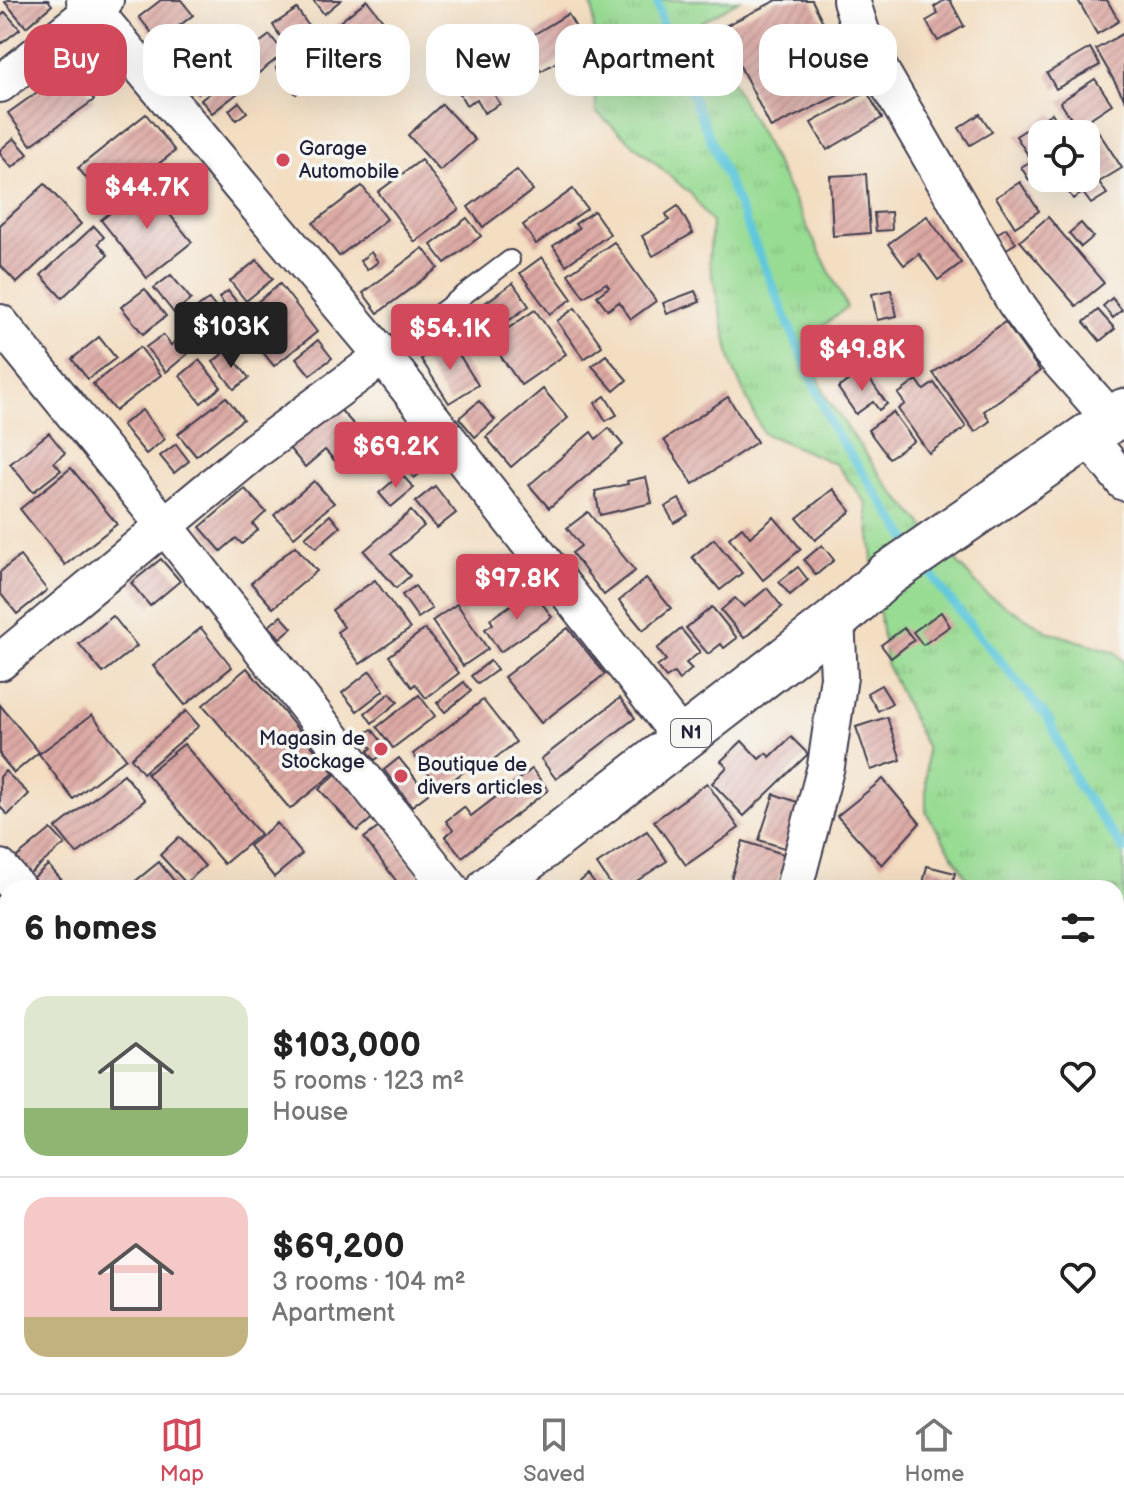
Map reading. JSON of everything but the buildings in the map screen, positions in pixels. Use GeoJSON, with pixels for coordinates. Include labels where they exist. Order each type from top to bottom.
{"type":"FeatureCollection","features":[{"type":"Feature","properties":{"kind":"highway","name":"N1"},"geometry":{"type":"LineString","coordinates":[[500,880],[836,620],[888,574],[1107,422]]}},
{"type":"Feature","properties":{"kind":"street"},"geometry":{"type":"LineString","coordinates":[[851,0],[865,44],[1015,302],[1107,422],[1124,482]]}},
{"type":"Feature","properties":{"kind":"street"},"geometry":{"type":"LineString","coordinates":[[0,84],[94,3],[383,356],[683,740]]}},
{"type":"Feature","properties":{"kind":"street"},"geometry":{"type":"LineString","coordinates":[[0,323],[165,526],[444,880]]}},
{"type":"Feature","properties":{"kind":"street"},"geometry":{"type":"LineString","coordinates":[[0,662],[256,450],[383,356]]}},
{"type":"Feature","properties":{"kind":"street"},"geometry":{"type":"LineString","coordinates":[[796,880],[826,766],[839,677],[836,620]]}},
{"type":"Feature","properties":{"kind":"lane"},"geometry":{"type":"LineString","coordinates":[[383,356],[510,260]]}},
{"type":"Feature","properties":{"kind":"green space"},"geometry":{"type":"Polygon","coordinates":[[[590,0],[740,0],[701,24],[593,24],[590,0]]]}},
{"type":"Feature","properties":{"kind":"green space"},"geometry":{"type":"Polygon","coordinates":[[[596,96],[740,96],[847,307],[805,341],[826,397],[888,486],[986,594],[1049,632],[1116,652],[1124,662],[1124,880],[968,880],[926,812],[926,747],[886,663],[866,503],[836,464],[763,433],[733,369],[709,261],[712,223],[691,194],[596,112],[596,96]]]}},
{"type":"Feature","properties":{"kind":"waterway"},"geometry":{"type":"LineString","coordinates":[[657,0],[665,37],[833,429],[911,544]]}},
{"type":"Feature","properties":{"kind":"waterway"},"geometry":{"type":"LineString","coordinates":[[924,562],[943,591],[1049,720],[1077,784],[1124,850]]}},
{"type":"Feature","properties":{"kind":"place","name":"Garage Automobile"},"geometry":{"type":"Point","coordinates":[283,160]}},
{"type":"Feature","properties":{"kind":"place","name":"Magasin de Stockage"},"geometry":{"type":"Point","coordinates":[381,749]}},
{"type":"Feature","properties":{"kind":"place","name":"Boutique de divers articles"},"geometry":{"type":"Point","coordinates":[401,776]}}]}
